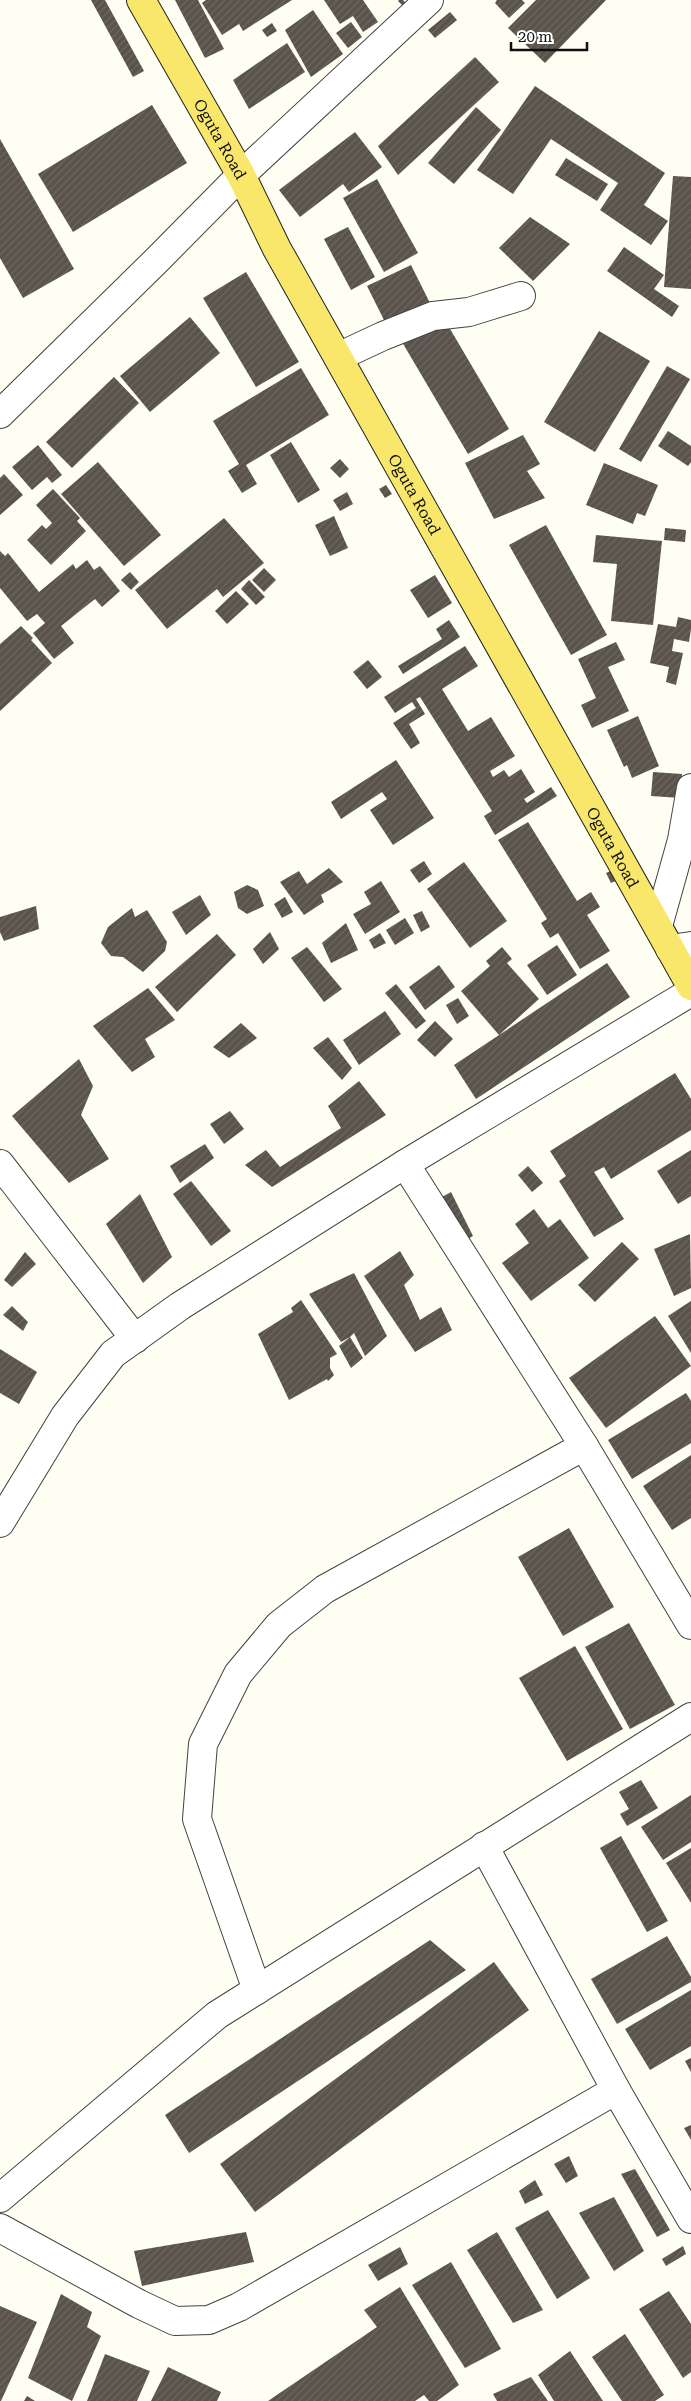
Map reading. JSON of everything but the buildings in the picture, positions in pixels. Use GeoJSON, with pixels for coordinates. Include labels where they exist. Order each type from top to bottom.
{"type":"FeatureCollection","features":[{"type":"Feature","properties":{"kind":"main road","name":"Oguta Road"},"geometry":{"type":"LineString","coordinates":[[141,0],[241,175],[277,249],[338,358],[673,940],[691,986]]}},
{"type":"Feature","properties":{"kind":"street"},"geometry":{"type":"LineString","coordinates":[[0,414],[241,175],[429,0]]}},
{"type":"Feature","properties":{"kind":"street"},"geometry":{"type":"LineString","coordinates":[[338,358],[383,336],[433,316],[469,312],[521,296]]}},
{"type":"Feature","properties":{"kind":"street"},"geometry":{"type":"LineString","coordinates":[[673,940],[682,840],[691,788]]}},
{"type":"Feature","properties":{"kind":"street"},"geometry":{"type":"LineString","coordinates":[[0,1523],[65,1416],[113,1354],[180,1306],[405,1164],[691,992]]}},
{"type":"Feature","properties":{"kind":"street"},"geometry":{"type":"LineString","coordinates":[[0,1164],[135,1339]]}},
{"type":"Feature","properties":{"kind":"street"},"geometry":{"type":"LineString","coordinates":[[405,1164],[584,1446],[691,1626]]}},
{"type":"Feature","properties":{"kind":"street"},"geometry":{"type":"LineString","coordinates":[[257,1990],[197,1819],[203,1744],[238,1674],[279,1625],[325,1590],[584,1446]]}},
{"type":"Feature","properties":{"kind":"street"},"geometry":{"type":"LineString","coordinates":[[0,2198],[217,2015],[691,1717]]}},
{"type":"Feature","properties":{"kind":"street"},"geometry":{"type":"LineString","coordinates":[[484,1846],[616,2090],[691,2219]]}},
{"type":"Feature","properties":{"kind":"street"},"geometry":{"type":"LineString","coordinates":[[0,2228],[139,2304],[175,2321],[209,2320],[239,2307],[616,2090]]}}]}
